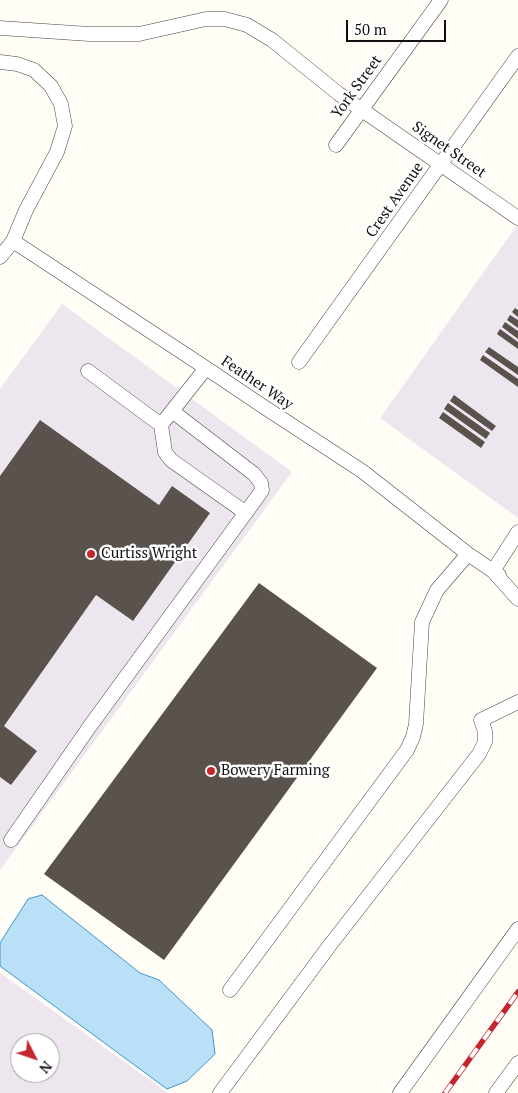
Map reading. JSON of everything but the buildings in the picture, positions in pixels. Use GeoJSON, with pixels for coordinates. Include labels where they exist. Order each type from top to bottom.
{"type":"FeatureCollection","features":[{"type":"Feature","properties":{"kind":"street","name":"York Street"},"geometry":{"type":"LineString","coordinates":[[336,145],[441,0]]}},
{"type":"Feature","properties":{"kind":"street","name":"Signet Street"},"geometry":{"type":"LineString","coordinates":[[0,28],[89,34],[138,34],[206,19],[225,19],[247,26],[272,40],[339,94],[518,218]]}},
{"type":"Feature","properties":{"kind":"street","name":"Crest Avenue"},"geometry":{"type":"LineString","coordinates":[[300,362],[518,56]]}},
{"type":"Feature","properties":{"kind":"street"},"geometry":{"type":"LineString","coordinates":[[0,62],[17,64],[34,70],[51,86],[60,104],[65,126],[57,152],[26,210],[13,241],[0,257]]}},
{"type":"Feature","properties":{"kind":"street","name":"Feather Way"},"geometry":{"type":"LineString","coordinates":[[13,241],[362,471],[468,554],[518,589]]}},
{"type":"Feature","properties":{"kind":"street"},"geometry":{"type":"LineString","coordinates":[[161,425],[206,368]]}},
{"type":"Feature","properties":{"kind":"street"},"geometry":{"type":"LineString","coordinates":[[88,371],[161,425],[166,452],[170,460],[246,513]]}},
{"type":"Feature","properties":{"kind":"street"},"geometry":{"type":"LineString","coordinates":[[11,840],[90,726],[262,490],[258,479],[172,411]]}},
{"type":"Feature","properties":{"kind":"street"},"geometry":{"type":"LineString","coordinates":[[493,571],[518,532]]}},
{"type":"Feature","properties":{"kind":"street"},"geometry":{"type":"LineString","coordinates":[[230,990],[406,750],[413,737],[416,724],[422,622],[436,590],[468,554]]}},
{"type":"Feature","properties":{"kind":"street","name":"Feather Way"},"geometry":{"type":"LineString","coordinates":[[493,571],[518,599]]}},
{"type":"Feature","properties":{"kind":"street"},"geometry":{"type":"LineString","coordinates":[[220,1093],[330,945],[479,754],[485,742],[485,730],[481,720],[518,702]]}},
{"type":"Feature","properties":{"kind":"street"},"geometry":{"type":"LineString","coordinates":[[400,1093],[518,929]]}},
{"type":"Feature","properties":{"kind":"street"},"geometry":{"type":"LineString","coordinates":[[496,1093],[518,1063]]}},
{"type":"Feature","properties":{"kind":"shaded area"},"geometry":{"type":"Polygon","coordinates":[[[518,224],[518,518],[380,418],[518,224]]]}},
{"type":"Feature","properties":{"kind":"shaded area"},"geometry":{"type":"Polygon","coordinates":[[[62,304],[292,472],[0,870],[0,389],[62,304]]]}},
{"type":"Feature","properties":{"kind":"shaded area"},"geometry":{"type":"Polygon","coordinates":[[[0,973],[168,1093],[0,1093],[0,973]]]}},
{"type":"Feature","properties":{"kind":"water"},"geometry":{"type":"Polygon","coordinates":[[[42,895],[140,973],[159,980],[212,1030],[215,1054],[187,1081],[167,1089],[0,966],[0,943],[28,899],[42,895]]]}},
{"type":"Feature","properties":{"kind":"railway"},"geometry":{"type":"LineString","coordinates":[[445,1093],[518,992]]}},
{"type":"Feature","properties":{"kind":"place","name":"Curtiss Wright"},"geometry":{"type":"Point","coordinates":[91,554]}},
{"type":"Feature","properties":{"kind":"place","name":"Bowery Farming"},"geometry":{"type":"Point","coordinates":[211,771]}}]}
